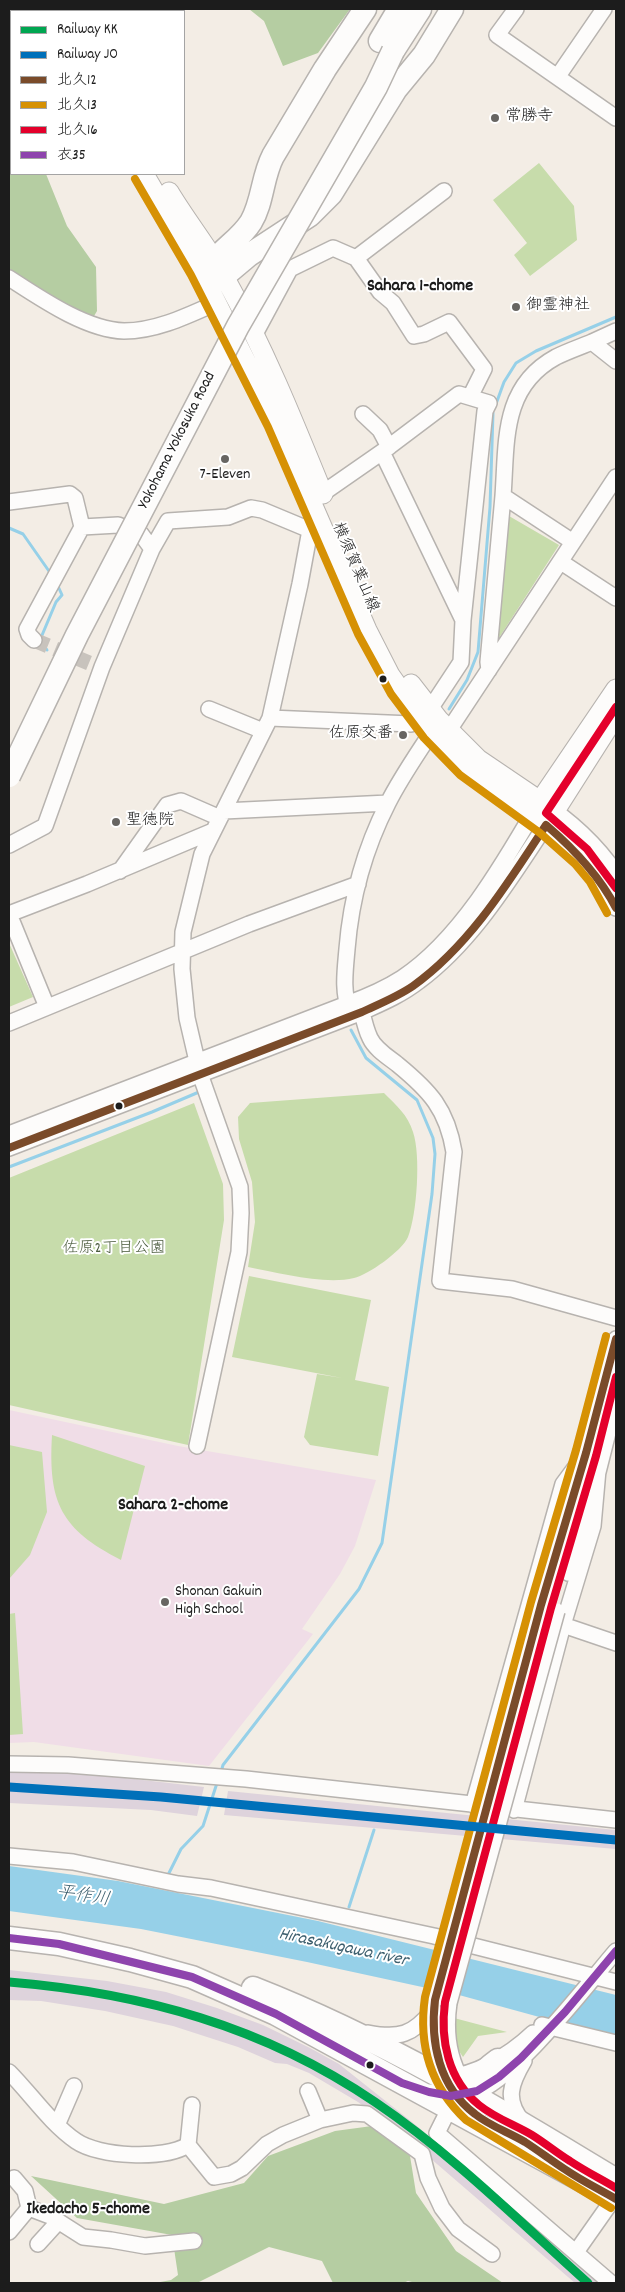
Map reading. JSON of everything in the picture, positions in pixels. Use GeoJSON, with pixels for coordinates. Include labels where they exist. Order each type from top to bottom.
{"type":"FeatureCollection","features":[{"type":"Feature","properties":{"kind":"highway"},"geometry":{"type":"LineString","coordinates":[[214,272],[250,223],[258,207],[266,170],[325,69],[365,9]]}},
{"type":"Feature","properties":{"kind":"highway","name":"Yokohama Yokosuka Road"},"geometry":{"type":"LineString","coordinates":[[9,776],[77,634],[211,377],[265,276],[376,87],[399,9]]}},
{"type":"Feature","properties":{"kind":"highway","name":"Yokohama Yokosuka Road"},"geometry":{"type":"LineString","coordinates":[[9,760],[49,673],[230,326],[355,108],[387,46],[420,9]]}},
{"type":"Feature","properties":{"kind":"highway"},"geometry":{"type":"LineString","coordinates":[[214,272],[249,255],[310,215],[331,194],[396,89],[424,56],[452,9]]}},
{"type":"Feature","properties":{"kind":"highway"},"geometry":{"type":"LineString","coordinates":[[9,1926],[62,1932],[133,1948],[196,1966],[329,2020],[526,2125],[616,2192]]}},
{"type":"Feature","properties":{"kind":"highway"},"geometry":{"type":"LineString","coordinates":[[9,1938],[59,1944],[130,1960],[192,1977],[276,2014],[402,2083],[452,2086],[475,2083],[498,2060]]}},
{"type":"Feature","properties":{"kind":"highway"},"geometry":{"type":"LineString","coordinates":[[452,2086],[480,2108],[528,2136],[569,2172],[616,2192]]}},
{"type":"Feature","properties":{"kind":"main road","name":"横須賀葉山線"},"geometry":{"type":"LineString","coordinates":[[145,175],[214,272],[255,334],[290,411],[382,634],[401,670],[434,722],[467,768],[543,813]]}},
{"type":"Feature","properties":{"kind":"main road","name":"横須賀葉山線"},"geometry":{"type":"LineString","coordinates":[[159,175],[214,272],[216,303],[281,430],[315,525],[374,646],[399,689],[434,722]]}},
{"type":"Feature","properties":{"kind":"main road"},"geometry":{"type":"LineString","coordinates":[[543,813],[616,689]]}},
{"type":"Feature","properties":{"kind":"main road"},"geometry":{"type":"LineString","coordinates":[[543,813],[616,715]]}},
{"type":"Feature","properties":{"kind":"street"},"geometry":{"type":"LineString","coordinates":[[516,9],[497,35],[615,114]]}},
{"type":"Feature","properties":{"kind":"street"},"geometry":{"type":"LineString","coordinates":[[558,76],[604,9]]}},
{"type":"Feature","properties":{"kind":"street"},"geometry":{"type":"LineString","coordinates":[[356,258],[444,191]]}},
{"type":"Feature","properties":{"kind":"street"},"geometry":{"type":"LineString","coordinates":[[255,334],[290,269],[333,248],[356,258],[380,292],[393,303],[414,336],[424,334],[449,322],[484,369],[470,397]]}},
{"type":"Feature","properties":{"kind":"street"},"geometry":{"type":"LineString","coordinates":[[9,278],[38,297],[94,325],[122,331],[175,321],[216,303]]}},
{"type":"Feature","properties":{"kind":"street"},"geometry":{"type":"LineString","coordinates":[[489,670],[488,662],[512,407],[522,387],[535,372],[556,357],[616,331]]}},
{"type":"Feature","properties":{"kind":"street"},"geometry":{"type":"LineString","coordinates":[[592,342],[616,361]]}},
{"type":"Feature","properties":{"kind":"street"},"geometry":{"type":"LineString","coordinates":[[323,493],[385,450],[459,394],[489,403],[485,411],[461,662],[450,681],[434,722],[388,803],[377,827],[358,884],[347,947],[344,993],[353,1011],[378,1049],[422,1084],[441,1111],[451,1136],[454,1152],[440,1281],[512,1289],[616,1318]]}},
{"type":"Feature","properties":{"kind":"street"},"geometry":{"type":"LineString","coordinates":[[362,414],[380,430],[385,450],[464,620]]}},
{"type":"Feature","properties":{"kind":"street"},"geometry":{"type":"LineString","coordinates":[[209,709],[267,724],[405,724],[434,722],[489,670],[616,477]]}},
{"type":"Feature","properties":{"kind":"street"},"geometry":{"type":"LineString","coordinates":[[9,502],[70,494],[75,498],[82,527],[27,628],[29,635],[34,640]]}},
{"type":"Feature","properties":{"kind":"street"},"geometry":{"type":"LineString","coordinates":[[503,496],[573,542]]}},
{"type":"Feature","properties":{"kind":"street"},"geometry":{"type":"LineString","coordinates":[[9,845],[45,826],[96,665],[168,521],[228,517],[251,508],[315,525],[267,724],[202,854],[184,932],[182,953],[186,1018],[199,1068],[240,1187],[241,1213],[239,1252],[197,1446]]}},
{"type":"Feature","properties":{"kind":"street"},"geometry":{"type":"LineString","coordinates":[[82,527],[118,525],[141,534],[152,550]]}},
{"type":"Feature","properties":{"kind":"street"},"geometry":{"type":"LineString","coordinates":[[561,562],[616,598]]}},
{"type":"Feature","properties":{"kind":"street"},"geometry":{"type":"LineString","coordinates":[[120,870],[167,805],[181,801],[219,820]]}},
{"type":"Feature","properties":{"kind":"street"},"geometry":{"type":"LineString","coordinates":[[47,1007],[9,914],[120,870],[219,820],[388,803]]}},
{"type":"Feature","properties":{"kind":"street"},"geometry":{"type":"LineString","coordinates":[[543,813],[597,849],[616,873]]}},
{"type":"Feature","properties":{"kind":"street"},"geometry":{"type":"LineString","coordinates":[[543,813],[582,857],[608,891],[616,908]]}},
{"type":"Feature","properties":{"kind":"street"},"geometry":{"type":"LineString","coordinates":[[9,1134],[199,1068],[353,1011],[378,992],[402,978],[432,954],[462,921],[543,813]]}},
{"type":"Feature","properties":{"kind":"street"},"geometry":{"type":"LineString","coordinates":[[9,1023],[249,924],[358,884]]}},
{"type":"Feature","properties":{"kind":"street"},"geometry":{"type":"LineString","coordinates":[[9,1148],[199,1068]]}},
{"type":"Feature","properties":{"kind":"street"},"geometry":{"type":"LineString","coordinates":[[611,2283],[437,2133],[452,2086],[447,2016],[439,2004],[541,1605],[586,1453],[616,1339]]}},
{"type":"Feature","properties":{"kind":"street"},"geometry":{"type":"LineString","coordinates":[[329,2020],[385,2036],[404,2035],[424,2021],[439,2004],[598,1470],[612,1439],[616,1401]]}},
{"type":"Feature","properties":{"kind":"street"},"geometry":{"type":"LineString","coordinates":[[591,1434],[612,1439]]}},
{"type":"Feature","properties":{"kind":"street"},"geometry":{"type":"LineString","coordinates":[[473,1805],[563,1484],[586,1453]]}},
{"type":"Feature","properties":{"kind":"street"},"geometry":{"type":"LineString","coordinates":[[514,1810],[563,1625],[593,1526],[598,1470]]}},
{"type":"Feature","properties":{"kind":"street"},"geometry":{"type":"LineString","coordinates":[[563,1625],[616,1643]]}},
{"type":"Feature","properties":{"kind":"street"},"geometry":{"type":"LineString","coordinates":[[9,1764],[68,1765],[246,1779],[616,1820]]}},
{"type":"Feature","properties":{"kind":"street"},"geometry":{"type":"LineString","coordinates":[[480,1780],[520,1785]]}},
{"type":"Feature","properties":{"kind":"street"},"geometry":{"type":"LineString","coordinates":[[9,1856],[73,1862],[178,1884],[211,1888],[434,1936],[588,1977],[616,1982]]}},
{"type":"Feature","properties":{"kind":"street"},"geometry":{"type":"LineString","coordinates":[[452,2086],[504,2073],[588,1977],[616,1938]]}},
{"type":"Feature","properties":{"kind":"street"},"geometry":{"type":"LineString","coordinates":[[588,1977],[616,1950]]}},
{"type":"Feature","properties":{"kind":"street"},"geometry":{"type":"LineString","coordinates":[[547,2025],[616,2043]]}},
{"type":"Feature","properties":{"kind":"street"},"geometry":{"type":"LineString","coordinates":[[498,2060],[509,2054],[547,2025]]}},
{"type":"Feature","properties":{"kind":"street"},"geometry":{"type":"LineString","coordinates":[[526,2125],[514,2108],[511,2094],[513,2080],[547,2025]]}},
{"type":"Feature","properties":{"kind":"street"},"geometry":{"type":"LineString","coordinates":[[9,2072],[78,2142],[117,2153],[149,2156],[179,2150],[188,2145]]}},
{"type":"Feature","properties":{"kind":"street"},"geometry":{"type":"LineString","coordinates":[[58,2123],[74,2086]]}},
{"type":"Feature","properties":{"kind":"street"},"geometry":{"type":"LineString","coordinates":[[308,2091],[320,2120]]}},
{"type":"Feature","properties":{"kind":"street"},"geometry":{"type":"LineString","coordinates":[[192,2105],[188,2145],[214,2176],[231,2174],[242,2168],[267,2144],[283,2134],[320,2120],[353,2113],[367,2114],[422,2154],[428,2178],[442,2208],[458,2229],[492,2254]]}},
{"type":"Feature","properties":{"kind":"street"},"geometry":{"type":"LineString","coordinates":[[14,2178],[25,2192],[29,2208]]}},
{"type":"Feature","properties":{"kind":"street"},"geometry":{"type":"LineString","coordinates":[[576,2252],[616,2192]]}},
{"type":"Feature","properties":{"kind":"street"},"geometry":{"type":"LineString","coordinates":[[29,2208],[50,2216],[83,2237],[145,2246],[194,2241]]}},
{"type":"Feature","properties":{"kind":"street"},"geometry":{"type":"LineString","coordinates":[[9,2232],[29,2208]]}},
{"type":"Feature","properties":{"kind":"street"},"geometry":{"type":"LineString","coordinates":[[38,2244],[58,2222]]}},
{"type":"Feature","properties":{"kind":"shaded area","name":"Shonan Gakuin High School"},"geometry":{"type":"Polygon","coordinates":[[[9,1410],[178,1446],[376,1480],[355,1546],[340,1574],[302,1629],[313,1634],[209,1766],[34,1742],[9,1743],[9,1410]]]}},
{"type":"Feature","properties":{"kind":"shaded area"},"geometry":{"type":"Polygon","coordinates":[[[38,1771],[99,1775],[204,1787],[197,1816],[151,1810],[9,1803],[9,1772],[38,1771]]]}},
{"type":"Feature","properties":{"kind":"shaded area"},"geometry":{"type":"Polygon","coordinates":[[[228,1791],[616,1830],[616,1849],[224,1815],[228,1791]]]}},
{"type":"Feature","properties":{"kind":"shaded area"},"geometry":{"type":"Polygon","coordinates":[[[9,1970],[107,1981],[166,1992],[263,2025],[310,2048],[339,2064],[412,2122],[475,2174],[598,2283],[575,2283],[430,2158],[358,2102],[309,2073],[287,2064],[275,2063],[238,2047],[173,2026],[105,2011],[41,2001],[9,2000],[9,1970]]]}},
{"type":"Feature","properties":{"kind":"green space"},"geometry":{"type":"Polygon","coordinates":[[[249,9],[350,9],[318,53],[283,66],[264,21],[249,9]]]}},
{"type":"Feature","properties":{"kind":"green space"},"geometry":{"type":"Polygon","coordinates":[[[9,123],[10,175],[46,175],[67,226],[96,267],[97,311],[87,328],[36,286],[9,269],[9,123]]]}},
{"type":"Feature","properties":{"kind":"green space"},"geometry":{"type":"Polygon","coordinates":[[[539,163],[574,206],[577,240],[530,276],[514,255],[527,243],[493,200],[539,163]]]}},
{"type":"Feature","properties":{"kind":"green space"},"geometry":{"type":"Polygon","coordinates":[[[509,516],[559,545],[497,641],[509,516]]]}},
{"type":"Feature","properties":{"kind":"green space"},"geometry":{"type":"Polygon","coordinates":[[[9,943],[33,997],[9,1007],[9,943]]]}},
{"type":"Feature","properties":{"kind":"green space"},"geometry":{"type":"Polygon","coordinates":[[[384,1093],[408,1120],[413,1132],[417,1155],[414,1215],[405,1243],[384,1262],[368,1272],[354,1278],[342,1280],[316,1279],[248,1267],[255,1222],[252,1182],[239,1139],[238,1117],[250,1103],[384,1093]]]}},
{"type":"Feature","properties":{"kind":"green space","name":"佐原2丁目公園"},"geometry":{"type":"Polygon","coordinates":[[[194,1103],[223,1184],[224,1220],[188,1445],[9,1405],[9,1178],[194,1103]]]}},
{"type":"Feature","properties":{"kind":"green space"},"geometry":{"type":"Polygon","coordinates":[[[249,1276],[371,1300],[355,1380],[389,1387],[378,1456],[310,1445],[304,1437],[317,1374],[342,1378],[232,1357],[249,1276]]]}},
{"type":"Feature","properties":{"kind":"green space"},"geometry":{"type":"Polygon","coordinates":[[[52,1435],[145,1466],[121,1560],[84,1537],[62,1511],[56,1496],[53,1479],[51,1459],[52,1435]]]}},
{"type":"Feature","properties":{"kind":"green space"},"geometry":{"type":"Polygon","coordinates":[[[9,1445],[42,1452],[47,1512],[30,1555],[9,1579],[9,1445]]]}},
{"type":"Feature","properties":{"kind":"green space"},"geometry":{"type":"Polygon","coordinates":[[[15,1613],[23,1734],[9,1735],[9,1614],[15,1613]]]}},
{"type":"Feature","properties":{"kind":"green space"},"geometry":{"type":"Polygon","coordinates":[[[454,2018],[507,2032],[478,2036],[463,2057],[456,2043],[454,2018]]]}},
{"type":"Feature","properties":{"kind":"green space"},"geometry":{"type":"Polygon","coordinates":[[[372,2126],[410,2156],[416,2193],[456,2251],[503,2283],[416,2283],[408,2281],[403,2283],[333,2283],[322,2261],[269,2247],[197,2283],[155,2283],[171,2280],[178,2275],[172,2235],[77,2218],[31,2176],[164,2204],[244,2183],[268,2156],[335,2131],[372,2126]]]}},
{"type":"Feature","properties":{"kind":"water"},"geometry":{"type":"Polygon","coordinates":[[[9,1866],[118,1881],[318,1921],[616,1995],[616,2038],[459,1995],[307,1962],[141,1929],[9,1911],[9,1866]]]}},
{"type":"Feature","properties":{"kind":"waterway"},"geometry":{"type":"LineString","coordinates":[[496,404],[504,382],[516,363],[536,351],[616,317]]}},
{"type":"Feature","properties":{"kind":"waterway"},"geometry":{"type":"LineString","coordinates":[[449,709],[467,680],[478,652],[490,507],[493,413]]}},
{"type":"Feature","properties":{"kind":"waterway"},"geometry":{"type":"LineString","coordinates":[[9,528],[23,534],[51,574]]}},
{"type":"Feature","properties":{"kind":"waterway"},"geometry":{"type":"LineString","coordinates":[[47,650],[40,640],[56,602],[62,595],[57,584]]}},
{"type":"Feature","properties":{"kind":"waterway"},"geometry":{"type":"LineString","coordinates":[[221,1772],[223,1765],[359,1589],[382,1543],[432,1194],[435,1154],[433,1138],[417,1100],[366,1058],[351,1030]]}},
{"type":"Feature","properties":{"kind":"waterway"},"geometry":{"type":"LineString","coordinates":[[9,1167],[199,1092]]}},
{"type":"Feature","properties":{"kind":"waterway"},"geometry":{"type":"LineString","coordinates":[[167,1877],[181,1849],[203,1826],[218,1780]]}},
{"type":"Feature","properties":{"kind":"waterway"},"geometry":{"type":"LineString","coordinates":[[349,1907],[374,1830]]}},
{"type":"Feature","properties":{"kind":"tunnel"},"geometry":{"type":"LineString","coordinates":[[34,640],[89,663]]}},
{"type":"Feature","properties":{"kind":"rail line","name":"JO"},"geometry":{"type":"LineString","coordinates":[[9,1787],[161,1797],[616,1840]]}},
{"type":"Feature","properties":{"kind":"rail line","name":"KK"},"geometry":{"type":"LineString","coordinates":[[9,1982],[107,1995],[154,2005],[200,2018],[245,2034],[333,2075],[403,2122],[458,2166],[588,2283]]}},
{"type":"Feature","properties":{"kind":"transit line","name":"北久13"},"geometry":{"type":"LineString","coordinates":[[135,179],[191,275],[268,427],[358,634],[391,694],[424,738],[460,775],[540,833],[575,864],[590,882],[607,913]]}},
{"type":"Feature","properties":{"kind":"transit line","name":"北久16"},"geometry":{"type":"LineString","coordinates":[[616,707],[546,813],[587,849],[616,888]]}},
{"type":"Feature","properties":{"kind":"transit line","name":"北久12"},"geometry":{"type":"LineString","coordinates":[[9,1148],[362,1012],[407,990],[434,970],[487,912],[546,825],[585,863],[602,884],[616,908]]}},
{"type":"Feature","properties":{"kind":"transit line","name":"北久13"},"geometry":{"type":"LineString","coordinates":[[606,1336],[576,1450],[531,1602],[425,1997],[423,2015],[426,2048],[436,2079],[444,2094],[466,2120],[611,2208]]}},
{"type":"Feature","properties":{"kind":"transit line","name":"北久12"},"geometry":{"type":"LineString","coordinates":[[616,1339],[586,1453],[541,1605],[435,2000],[434,2016],[434,2032],[440,2063],[453,2091],[463,2103],[487,2122],[525,2142],[572,2174],[616,2199]]}},
{"type":"Feature","properties":{"kind":"transit line","name":"北久16"},"geometry":{"type":"LineString","coordinates":[[616,1377],[596,1456],[551,1608],[445,2002],[444,2016],[445,2045],[448,2058],[460,2084],[468,2095],[492,2114],[532,2135],[576,2165],[616,2188]]}},
{"type":"Feature","properties":{"kind":"transit line","name":"衣35"},"geometry":{"type":"LineString","coordinates":[[9,1938],[59,1944],[192,1977],[276,2014],[402,2083],[429,2092],[451,2096],[477,2091],[499,2077],[521,2058],[565,2012],[616,1951]]}},
{"type":"Feature","properties":{"kind":"place","name":"常勝寺"},"geometry":{"type":"Point","coordinates":[495,118]}},
{"type":"Feature","properties":{"kind":"place","name":"御霊神社"},"geometry":{"type":"Point","coordinates":[516,307]}},
{"type":"Feature","properties":{"kind":"place","name":"7-Eleven"},"geometry":{"type":"Point","coordinates":[225,459]}},
{"type":"Feature","properties":{"kind":"place","name":"佐原交番"},"geometry":{"type":"Point","coordinates":[403,735]}},
{"type":"Feature","properties":{"kind":"place","name":"聖徳院"},"geometry":{"type":"Point","coordinates":[116,822]}},
{"type":"Feature","properties":{"kind":"place","name":"Shonan Gakuin High School"},"geometry":{"type":"Point","coordinates":[165,1602]}},
{"type":"Feature","properties":{"kind":"district","name":"Sahara 1-chome"},"geometry":{"type":"Point","coordinates":[420,288]}},
{"type":"Feature","properties":{"kind":"district","name":"Sahara 2-chome"},"geometry":{"type":"Point","coordinates":[173,1507]}},
{"type":"Feature","properties":{"kind":"district","name":"Ikedacho 5-chome"},"geometry":{"type":"Point","coordinates":[88,2211]}},
{"type":"Feature","properties":{"kind":"water label","name":"平作川"},"geometry":{"type":"Point","coordinates":[83,1898]}},
{"type":"Feature","properties":{"kind":"water label","name":"Hirasakugawa river"},"geometry":{"type":"Point","coordinates":[343,1949]}}]}
